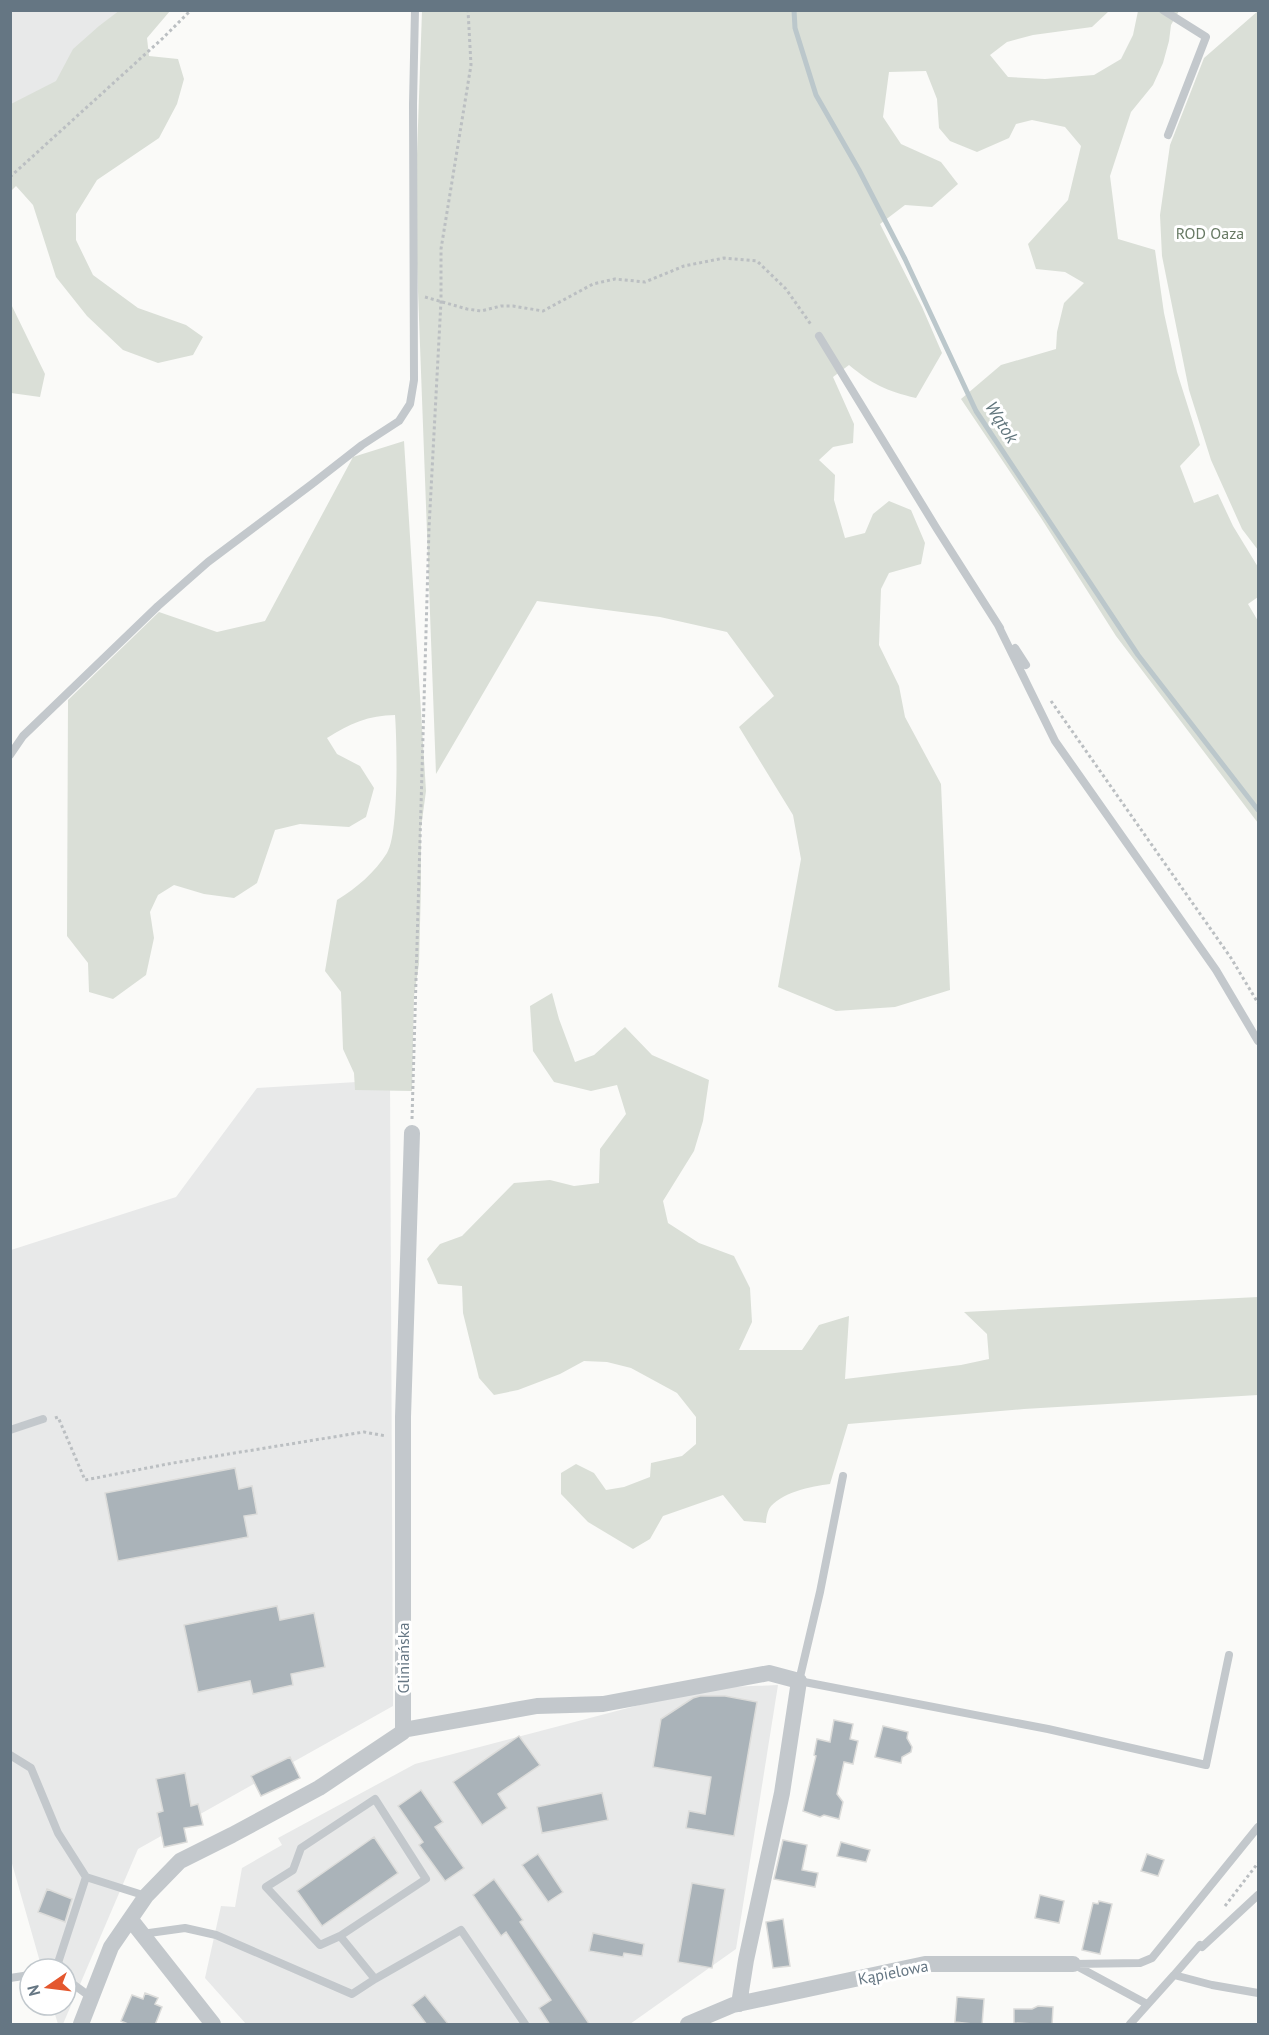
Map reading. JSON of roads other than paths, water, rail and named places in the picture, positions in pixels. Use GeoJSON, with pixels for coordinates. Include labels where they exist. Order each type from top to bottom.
{"type":"FeatureCollection","features":[{"type":"Feature","properties":{"kind":"street","name":"Gliniańska"},"geometry":{"type":"LineString","coordinates":[[403,1730],[403,1439],[412,1133]]}},
{"type":"Feature","properties":{"kind":"street"},"geometry":{"type":"LineString","coordinates":[[81,2025],[111,1947],[146,1896],[180,1861],[319,1788],[403,1730],[537,1706],[603,1704],[769,1673],[799,1681],[782,1793],[746,1960],[739,2004]]}},
{"type":"Feature","properties":{"kind":"street"},"geometry":{"type":"LineString","coordinates":[[131,1920],[213,2025]]}},
{"type":"Feature","properties":{"kind":"street","name":"Kąpielowa"},"geometry":{"type":"LineString","coordinates":[[688,2025],[739,2004],[925,1964],[1073,1964]]}},
{"type":"Feature","properties":{"kind":"lane"},"geometry":{"type":"LineString","coordinates":[[10,755],[23,736],[158,606],[208,562],[362,445],[399,421],[411,404],[414,380],[412,104],[415,10]]}},
{"type":"Feature","properties":{"kind":"lane"},"geometry":{"type":"LineString","coordinates":[[1163,10],[1206,37],[1168,135]]}},
{"type":"Feature","properties":{"kind":"lane"},"geometry":{"type":"LineString","coordinates":[[819,336],[1022,663],[1055,741],[1216,970],[1258,1041]]}},
{"type":"Feature","properties":{"kind":"lane"},"geometry":{"type":"LineString","coordinates":[[10,1430],[43,1419]]}},
{"type":"Feature","properties":{"kind":"lane"},"geometry":{"type":"LineString","coordinates":[[843,1476],[820,1592],[799,1681],[1048,1729],[1206,1765],[1229,1656]]}},
{"type":"Feature","properties":{"kind":"lane"},"geometry":{"type":"LineString","coordinates":[[10,1755],[31,1768],[58,1833],[86,1877],[146,1896]]}},
{"type":"Feature","properties":{"kind":"lane"},"geometry":{"type":"LineString","coordinates":[[375,1799],[426,1879],[340,1936],[320,1945],[266,1887],[293,1870],[301,1848],[375,1799]]}},
{"type":"Feature","properties":{"kind":"lane","name":"Kąpielowa"},"geometry":{"type":"LineString","coordinates":[[1073,1964],[1140,1963],[1152,1958],[1258,1827]]}},
{"type":"Feature","properties":{"kind":"lane"},"geometry":{"type":"LineString","coordinates":[[60,1957],[86,1877]]}},
{"type":"Feature","properties":{"kind":"lane"},"geometry":{"type":"LineString","coordinates":[[1130,2025],[1200,1942],[1202,1947],[1258,1895]]}},
{"type":"Feature","properties":{"kind":"lane"},"geometry":{"type":"LineString","coordinates":[[142,1934],[186,1928],[216,1935],[352,1994],[461,1930],[525,2025]]}},
{"type":"Feature","properties":{"kind":"lane"},"geometry":{"type":"LineString","coordinates":[[340,1936],[375,1979]]}},
{"type":"Feature","properties":{"kind":"lane"},"geometry":{"type":"LineString","coordinates":[[1073,1964],[1147,2004]]}},
{"type":"Feature","properties":{"kind":"lane"},"geometry":{"type":"LineString","coordinates":[[1174,1974],[1212,1985],[1258,1993]]}},
{"type":"Feature","properties":{"kind":"lane"},"geometry":{"type":"LineString","coordinates":[[78,1988],[92,1998]]}},
{"type":"Feature","properties":{"kind":"waterway","name":"Wątok"},"geometry":{"type":"LineString","coordinates":[[794,10],[795,28],[816,95],[859,170],[905,259],[976,411],[1138,655],[1258,810]]}},
{"type":"Feature","properties":{"kind":"park label","name":"ROD Oaza"},"geometry":{"type":"Point","coordinates":[1210,233]}}]}
